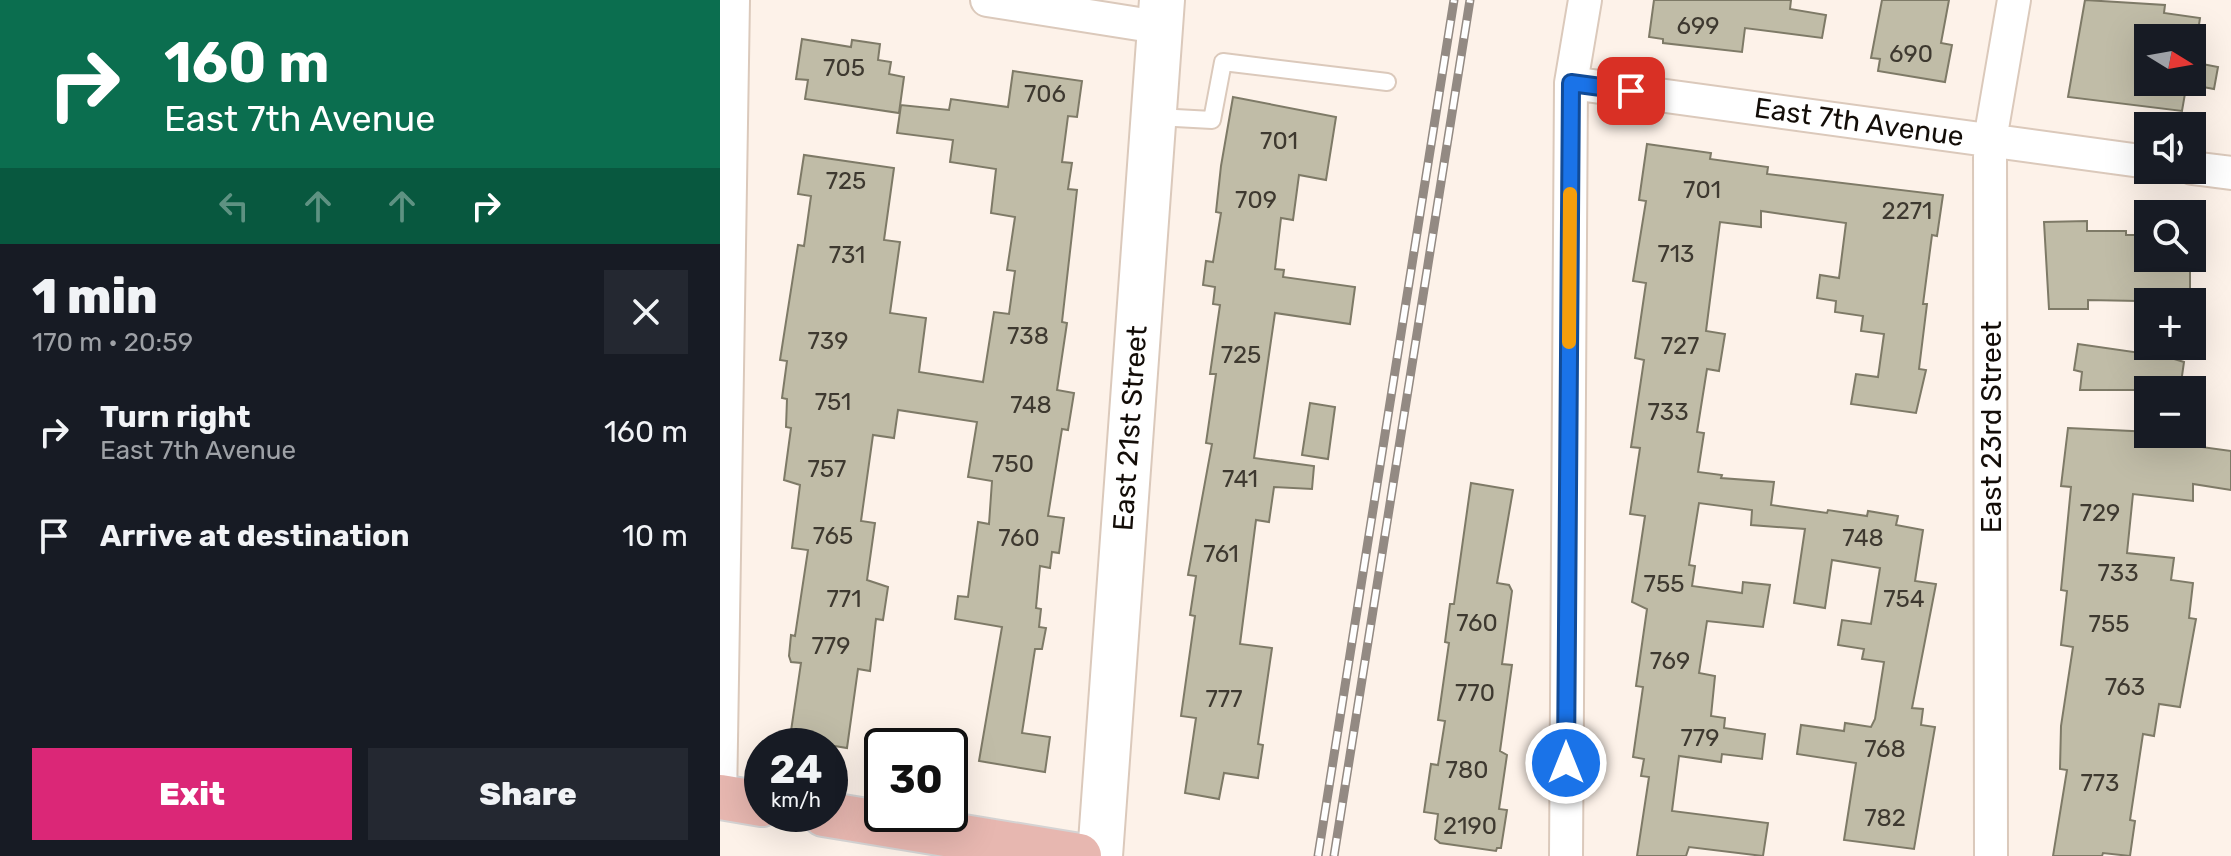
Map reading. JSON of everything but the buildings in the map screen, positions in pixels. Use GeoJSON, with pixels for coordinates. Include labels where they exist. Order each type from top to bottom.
{"type":"FeatureCollection","features":[{"type":"Feature","properties":{"kind":"main road","name":"East 21st Street"},"geometry":{"type":"LineString","coordinates":[[1100,856],[1160,13]]}},
{"type":"Feature","properties":{"kind":"main road"},"geometry":{"type":"LineString","coordinates":[[720,799],[744,802]]}},
{"type":"Feature","properties":{"kind":"main road"},"geometry":{"type":"LineString","coordinates":[[848,818],[1079,856]]}},
{"type":"Feature","properties":{"kind":"street"},"geometry":{"type":"LineString","coordinates":[[720,799],[733,0]]}},
{"type":"Feature","properties":{"kind":"street"},"geometry":{"type":"LineString","coordinates":[[987,0],[1160,13]]}},
{"type":"Feature","properties":{"kind":"street"},"geometry":{"type":"LineString","coordinates":[[1566,856],[1571,83],[1585,0]]}},
{"type":"Feature","properties":{"kind":"street","name":"East 23rd Street"},"geometry":{"type":"LineString","coordinates":[[1991,856],[1990,140],[2014,0]]}},
{"type":"Feature","properties":{"kind":"street","name":"East 7th Avenue"},"geometry":{"type":"LineString","coordinates":[[1571,83],[2134,160]]}},
{"type":"Feature","properties":{"kind":"street"},"geometry":{"type":"LineString","coordinates":[[2206,170],[2231,173]]}},
{"type":"Feature","properties":{"kind":"lane"},"geometry":{"type":"LineString","coordinates":[[1151,116],[1212,120],[1223,62],[1387,82]]}},
{"type":"Feature","properties":{"kind":"railway"},"geometry":{"type":"LineString","coordinates":[[1318,856],[1454,0]]}},
{"type":"Feature","properties":{"kind":"railway"},"geometry":{"type":"LineString","coordinates":[[1334,856],[1470,0]]}},
{"type":"Feature","properties":{"kind":"slow traffic"},"geometry":{"type":"LineString","coordinates":[[1569,342],[1570,194]]}},
{"type":"Feature","properties":{"kind":"route"},"geometry":{"type":"LineString","coordinates":[[1566,763],[1571,83],[1631,91]]}}]}
